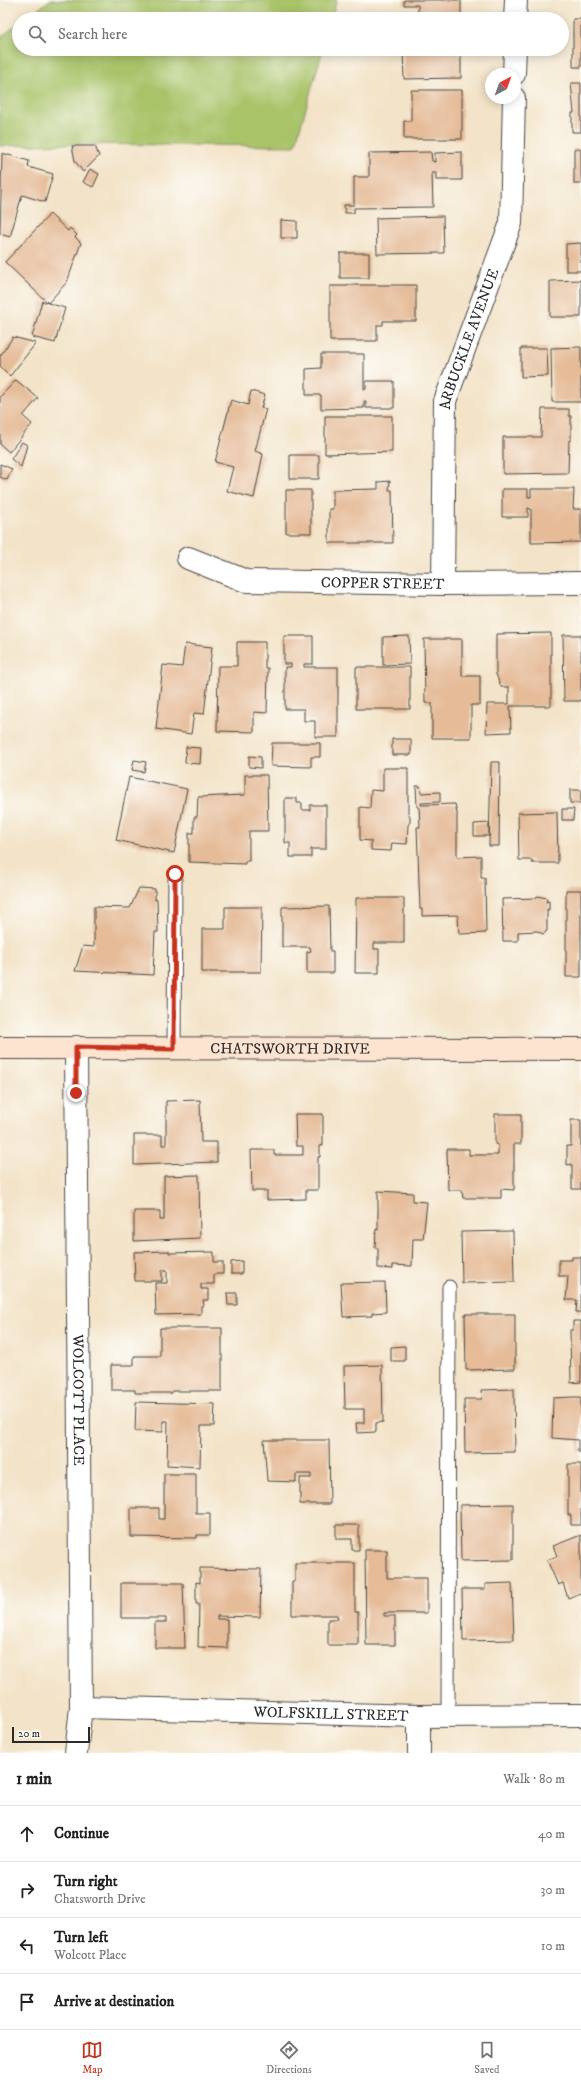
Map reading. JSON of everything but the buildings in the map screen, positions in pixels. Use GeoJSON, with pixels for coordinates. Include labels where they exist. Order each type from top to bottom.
{"type":"FeatureCollection","features":[{"type":"Feature","properties":{"kind":"main road","name":"CHATSWORTH DRIVE"},"geometry":{"type":"LineString","coordinates":[[0,1048],[581,1049]]}},
{"type":"Feature","properties":{"kind":"street"},"geometry":{"type":"LineString","coordinates":[[515,12],[516,0]]}},
{"type":"Feature","properties":{"kind":"street"},"geometry":{"type":"LineString","coordinates":[[514,68],[515,56]]}},
{"type":"Feature","properties":{"kind":"street","name":"ARBUCKLE AVENUE"},"geometry":{"type":"LineString","coordinates":[[443,584],[445,401],[511,223],[514,104]]}},
{"type":"Feature","properties":{"kind":"street","name":"COPPER STREET"},"geometry":{"type":"LineString","coordinates":[[188,558],[246,581],[443,584],[581,583]]}},
{"type":"Feature","properties":{"kind":"street","name":"WOLCOTT PLACE"},"geometry":{"type":"LineString","coordinates":[[76,1047],[81,1707],[76,1753]]}},
{"type":"Feature","properties":{"kind":"street","name":"WOLFSKILL STREET"},"geometry":{"type":"LineString","coordinates":[[81,1707],[419,1716],[581,1715]]}},
{"type":"Feature","properties":{"kind":"street"},"geometry":{"type":"LineString","coordinates":[[419,1716],[419,1753]]}},
{"type":"Feature","properties":{"kind":"lane"},"geometry":{"type":"LineString","coordinates":[[174,1049],[175,874]]}},
{"type":"Feature","properties":{"kind":"lane"},"geometry":{"type":"LineString","coordinates":[[448,1716],[449,1287]]}},
{"type":"Feature","properties":{"kind":"green space"},"geometry":{"type":"Polygon","coordinates":[[[50,0],[337,0],[333,12],[34,12],[50,0]]]}},
{"type":"Feature","properties":{"kind":"green space"},"geometry":{"type":"Polygon","coordinates":[[[12,29],[12,56],[321,56],[295,146],[72,144],[0,146],[0,38],[12,29]]]}},
{"type":"Feature","properties":{"kind":"route"},"geometry":{"type":"LineString","coordinates":[[76,1093],[76,1047],[174,1049],[175,874]]}}]}
